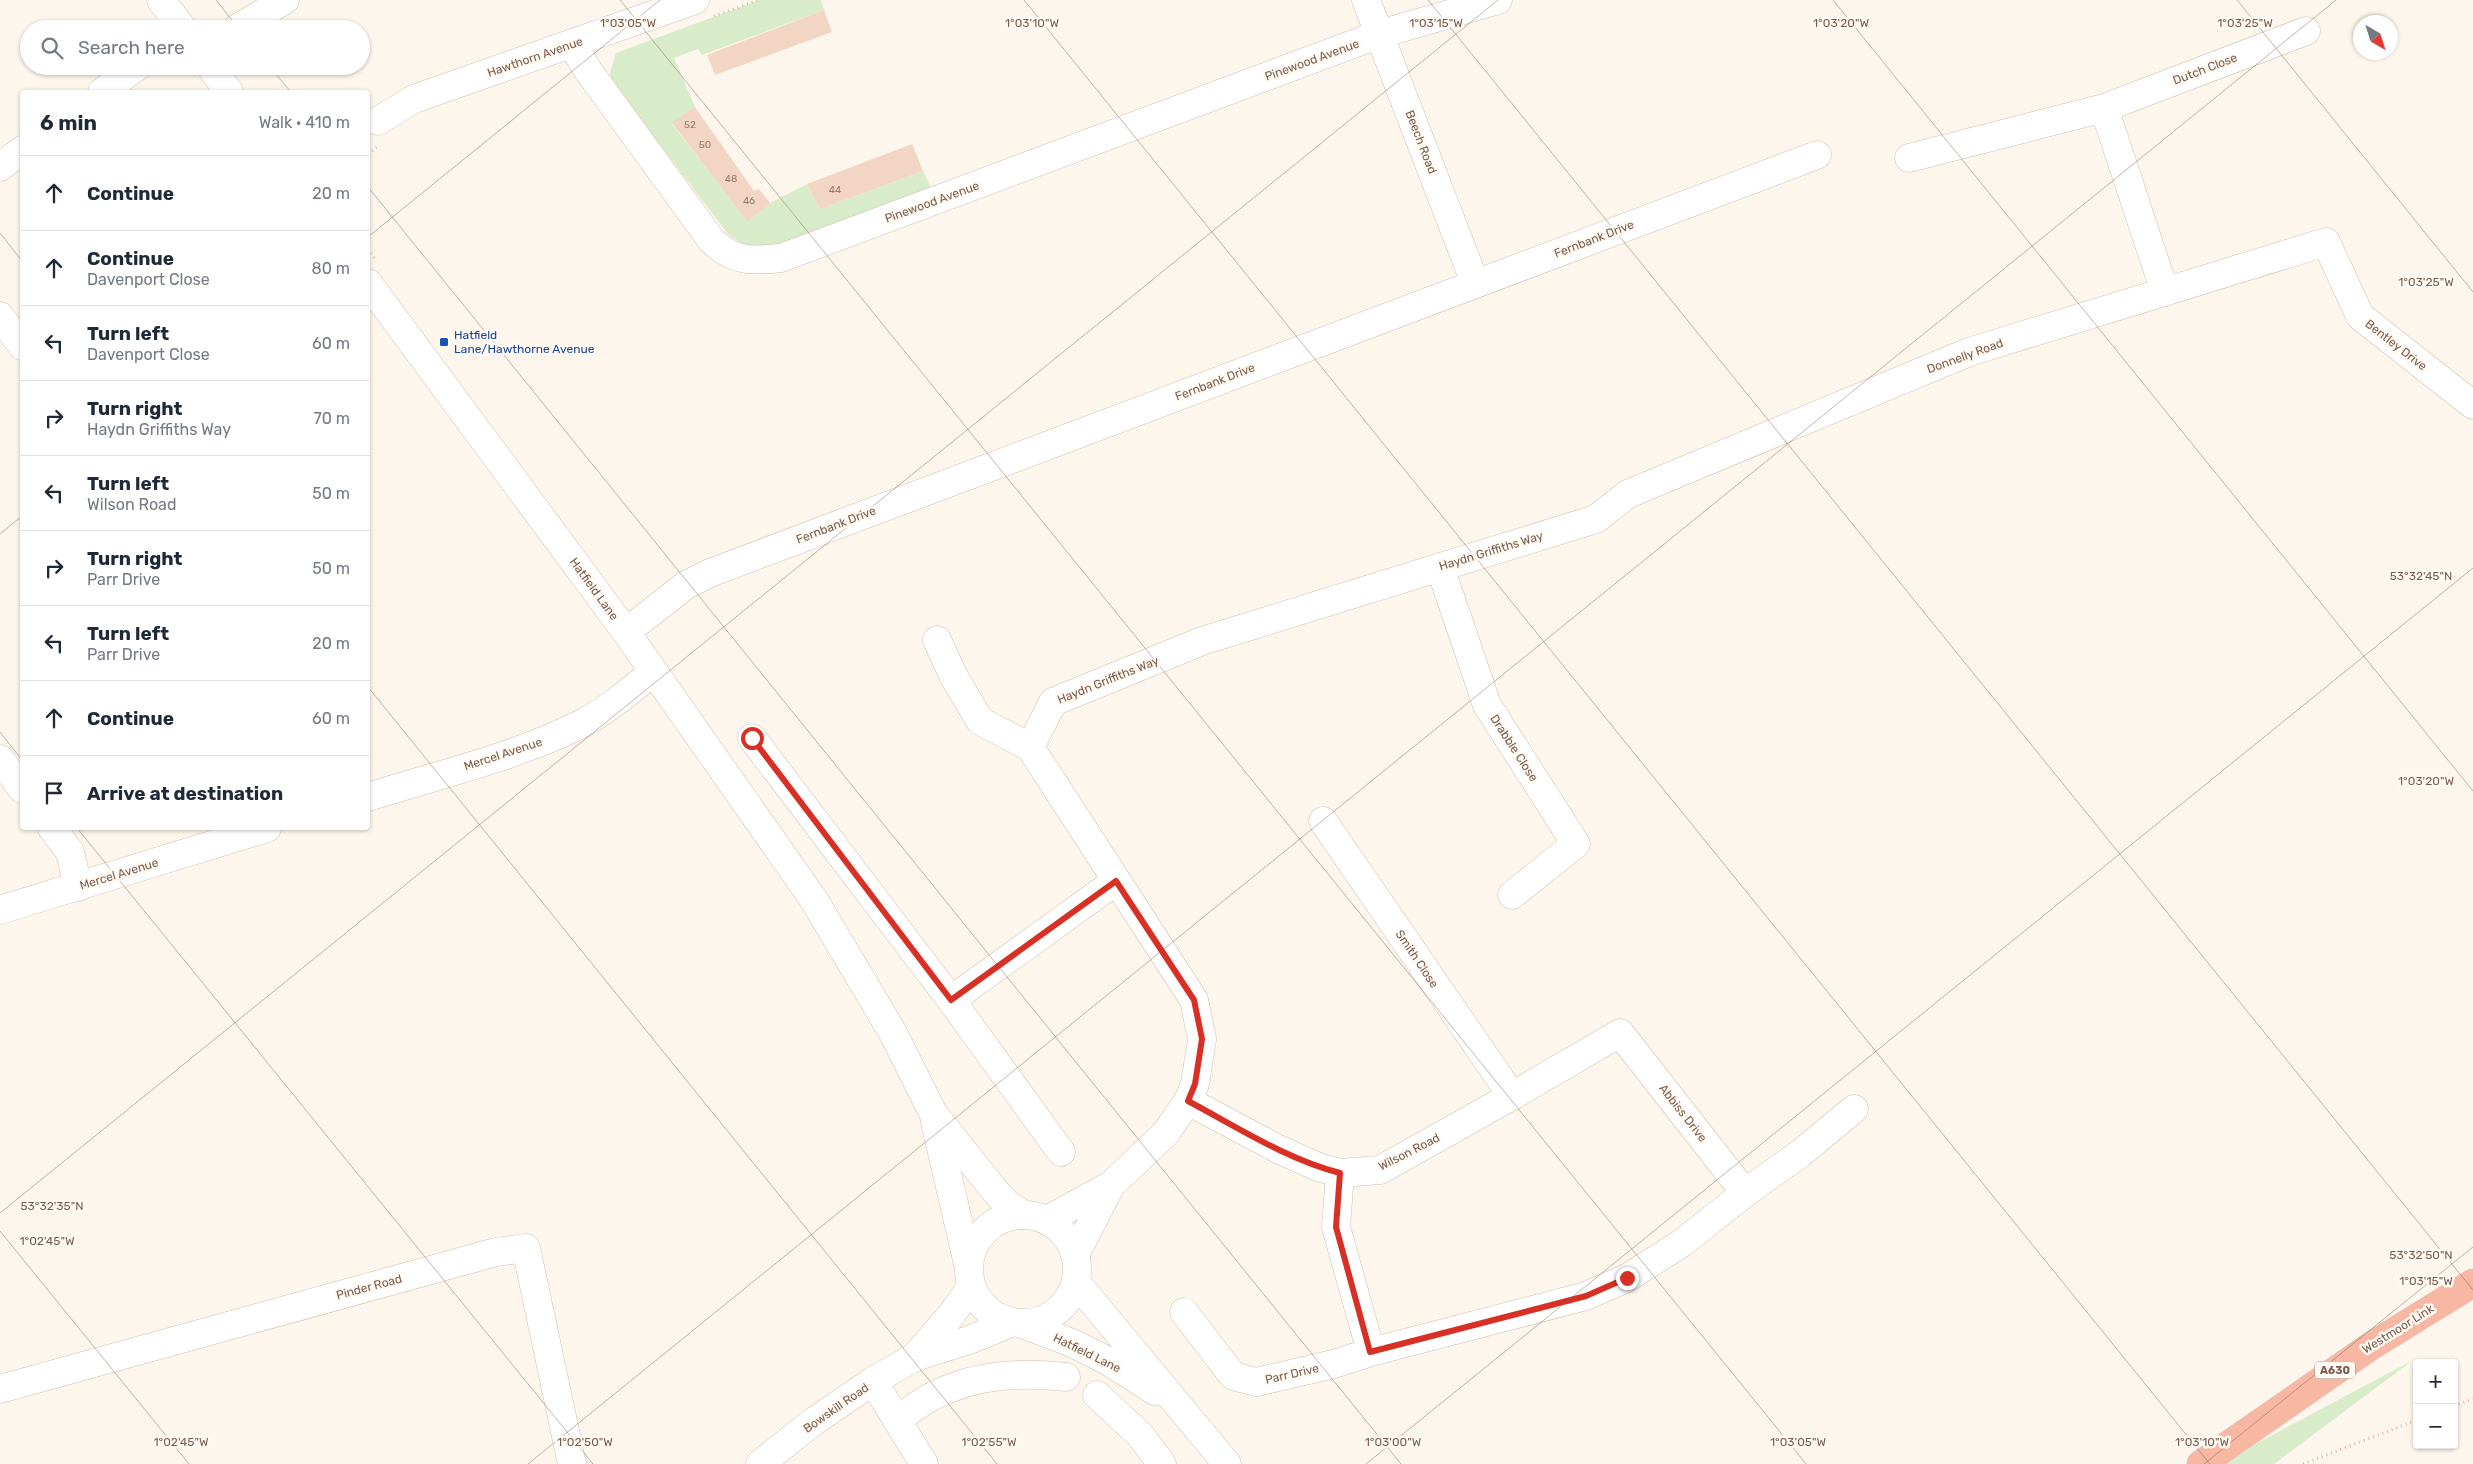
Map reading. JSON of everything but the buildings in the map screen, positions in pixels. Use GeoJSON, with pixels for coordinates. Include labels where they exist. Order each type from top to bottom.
{"type":"FeatureCollection","features":[{"type":"Feature","properties":{"kind":"highway","name":"Westmoor Link"},"geometry":{"type":"LineString","coordinates":[[2201,1464],[2371,1346],[2473,1283]]}},
{"type":"Feature","properties":{"kind":"street"},"geometry":{"type":"LineString","coordinates":[[161,0],[176,20]]}},
{"type":"Feature","properties":{"kind":"street"},"geometry":{"type":"LineString","coordinates":[[251,20],[285,0]]}},
{"type":"Feature","properties":{"kind":"street","name":"Hawthorn Avenue"},"geometry":{"type":"LineString","coordinates":[[374,130],[414,99],[695,0]]}},
{"type":"Feature","properties":{"kind":"street","name":"Beech Road"},"geometry":{"type":"LineString","coordinates":[[1366,0],[1475,283]]}},
{"type":"Feature","properties":{"kind":"street","name":"Pinewood Avenue"},"geometry":{"type":"LineString","coordinates":[[572,44],[587,69],[712,241],[722,251],[735,258],[759,260],[780,258],[1380,34],[1498,0]]}},
{"type":"Feature","properties":{"kind":"street","name":"Dutch Close"},"geometry":{"type":"LineString","coordinates":[[1909,158],[2104,108],[2306,31]]}},
{"type":"Feature","properties":{"kind":"street"},"geometry":{"type":"LineString","coordinates":[[105,90],[126,75]]}},
{"type":"Feature","properties":{"kind":"street"},"geometry":{"type":"LineString","coordinates":[[217,75],[228,90]]}},
{"type":"Feature","properties":{"kind":"street"},"geometry":{"type":"LineString","coordinates":[[2104,108],[2165,292]]}},
{"type":"Feature","properties":{"kind":"street"},"geometry":{"type":"LineString","coordinates":[[0,167],[20,152]]}},
{"type":"Feature","properties":{"kind":"street","name":"Fernbank Drive"},"geometry":{"type":"LineString","coordinates":[[626,632],[686,585],[710,573],[1817,155]]}},
{"type":"Feature","properties":{"kind":"street","name":"Donnelly Road"},"geometry":{"type":"LineString","coordinates":[[1616,504],[1628,494],[1969,352],[2326,242]]}},
{"type":"Feature","properties":{"kind":"street","name":"Bentley Drive"},"geometry":{"type":"LineString","coordinates":[[2326,242],[2360,316],[2473,405]]}},
{"type":"Feature","properties":{"kind":"street","name":"Hatfield Lane"},"geometry":{"type":"LineString","coordinates":[[373,274],[814,900],[893,1033],[932,1113]]}},
{"type":"Feature","properties":{"kind":"street"},"geometry":{"type":"LineString","coordinates":[[0,316],[20,343]]}},
{"type":"Feature","properties":{"kind":"street","name":"Haydn Griffiths Way"},"geometry":{"type":"LineString","coordinates":[[1030,747],[1053,702],[1202,641],[1596,519],[1616,504]]}},
{"type":"Feature","properties":{"kind":"street","name":"Drabble Close"},"geometry":{"type":"LineString","coordinates":[[1440,567],[1487,705],[1576,844],[1512,895]]}},
{"type":"Feature","properties":{"kind":"street"},"geometry":{"type":"LineString","coordinates":[[937,640],[953,675],[980,721],[1030,747],[1194,1000],[1202,1039],[1195,1084],[1188,1101],[1165,1134],[1111,1185],[1075,1255]]}},
{"type":"Feature","properties":{"kind":"street","name":"Mercel Avenue"},"geometry":{"type":"LineString","coordinates":[[370,796],[522,750],[553,737],[617,702],[653,672]]}},
{"type":"Feature","properties":{"kind":"street"},"geometry":{"type":"LineString","coordinates":[[752,738],[951,1000],[1061,1152]]}},
{"type":"Feature","properties":{"kind":"street"},"geometry":{"type":"LineString","coordinates":[[0,759],[20,785]]}},
{"type":"Feature","properties":{"kind":"street","name":"Smith Close"},"geometry":{"type":"LineString","coordinates":[[1323,821],[1512,1096]]}},
{"type":"Feature","properties":{"kind":"street"},"geometry":{"type":"LineString","coordinates":[[54,830],[70,852],[78,886]]}},
{"type":"Feature","properties":{"kind":"street","name":"Mercel Avenue"},"geometry":{"type":"LineString","coordinates":[[0,910],[260,830]]}},
{"type":"Feature","properties":{"kind":"street"},"geometry":{"type":"LineString","coordinates":[[951,1000],[1116,881]]}},
{"type":"Feature","properties":{"kind":"street","name":"Wilson Road"},"geometry":{"type":"LineString","coordinates":[[1188,1101],[1278,1149],[1318,1167],[1340,1173],[1380,1170],[1620,1033]]}},
{"type":"Feature","properties":{"kind":"street","name":"Abbiss Drive"},"geometry":{"type":"LineString","coordinates":[[1620,1033],[1745,1193]]}},
{"type":"Feature","properties":{"kind":"street"},"geometry":{"type":"LineString","coordinates":[[1745,1193],[1801,1153],[1854,1109]]}},
{"type":"Feature","properties":{"kind":"street"},"geometry":{"type":"LineString","coordinates":[[932,1113],[1006,1203],[1060,1229],[1069,1241],[1075,1255],[1076,1282],[1068,1299],[1056,1313],[1040,1321],[1017,1323],[994,1316],[980,1304],[969,1275],[932,1113]]}},
{"type":"Feature","properties":{"kind":"street"},"geometry":{"type":"LineString","coordinates":[[1340,1173],[1336,1227],[1370,1352]]}},
{"type":"Feature","properties":{"kind":"street"},"geometry":{"type":"LineString","coordinates":[[969,1275],[974,1245],[986,1228],[1004,1218],[1036,1218],[1111,1185]]}},
{"type":"Feature","properties":{"kind":"street","name":"Parr Drive"},"geometry":{"type":"LineString","coordinates":[[1184,1312],[1233,1376],[1256,1382],[1334,1364],[1370,1352],[1586,1296],[1627,1278],[1682,1243],[1745,1193]]}},
{"type":"Feature","properties":{"kind":"street","name":"Pinder Road"},"geometry":{"type":"LineString","coordinates":[[0,1389],[496,1252],[526,1248],[572,1464]]}},
{"type":"Feature","properties":{"kind":"street","name":"Bowskill Road"},"geometry":{"type":"LineString","coordinates":[[915,1357],[952,1314],[969,1275]]}},
{"type":"Feature","properties":{"kind":"street","name":"Hatfield Lane"},"geometry":{"type":"LineString","coordinates":[[1076,1282],[1227,1464]]}},
{"type":"Feature","properties":{"kind":"street","name":"Hatfield Lane"},"geometry":{"type":"LineString","coordinates":[[1017,1323],[1072,1343],[1106,1360],[1175,1403]]}},
{"type":"Feature","properties":{"kind":"street","name":"Bowskill Road"},"geometry":{"type":"LineString","coordinates":[[760,1464],[814,1422],[872,1382],[915,1357],[1017,1323]]}},
{"type":"Feature","properties":{"kind":"street"},"geometry":{"type":"LineString","coordinates":[[897,1420],[933,1396],[985,1377],[1028,1373],[1066,1377]]}},
{"type":"Feature","properties":{"kind":"street"},"geometry":{"type":"LineString","coordinates":[[872,1382],[924,1464]]}},
{"type":"Feature","properties":{"kind":"street"},"geometry":{"type":"LineString","coordinates":[[1097,1395],[1140,1435],[1162,1464]]}},
{"type":"Feature","properties":{"kind":"path"},"geometry":{"type":"LineString","coordinates":[[370,146],[374,130]]}},
{"type":"Feature","properties":{"kind":"path"},"geometry":{"type":"LineString","coordinates":[[370,259],[373,274]]}},
{"type":"Feature","properties":{"kind":"path"},"geometry":{"type":"LineString","coordinates":[[2458,1405],[2473,1399]]}},
{"type":"Feature","properties":{"kind":"path"},"geometry":{"type":"LineString","coordinates":[[2303,1464],[2413,1422]]}},
{"type":"Feature","properties":{"kind":"green space"},"geometry":{"type":"Polygon","coordinates":[[[759,0],[821,0],[824,10],[702,55],[698,49],[674,58],[695,107],[672,124],[747,220],[770,203],[807,184],[820,209],[923,171],[931,188],[776,247],[750,246],[728,234],[611,81],[610,73],[616,53],[759,0]]]}},
{"type":"Feature","properties":{"kind":"green space"},"geometry":{"type":"Polygon","coordinates":[[[2413,1360],[2274,1464],[2225,1464],[2237,1454],[2413,1360]]]}},
{"type":"Feature","properties":{"kind":"place","name":"Hatfield Lane/Hawthorne Avenue"},"geometry":{"type":"Point","coordinates":[444,342]}},
{"type":"Feature","properties":{"kind":"route"},"geometry":{"type":"LineString","coordinates":[[752,738],[951,1000],[1116,881],[1194,1000],[1202,1039],[1195,1084],[1188,1101],[1278,1149],[1318,1167],[1340,1173],[1336,1227],[1370,1352],[1586,1296],[1627,1278]]}}]}
